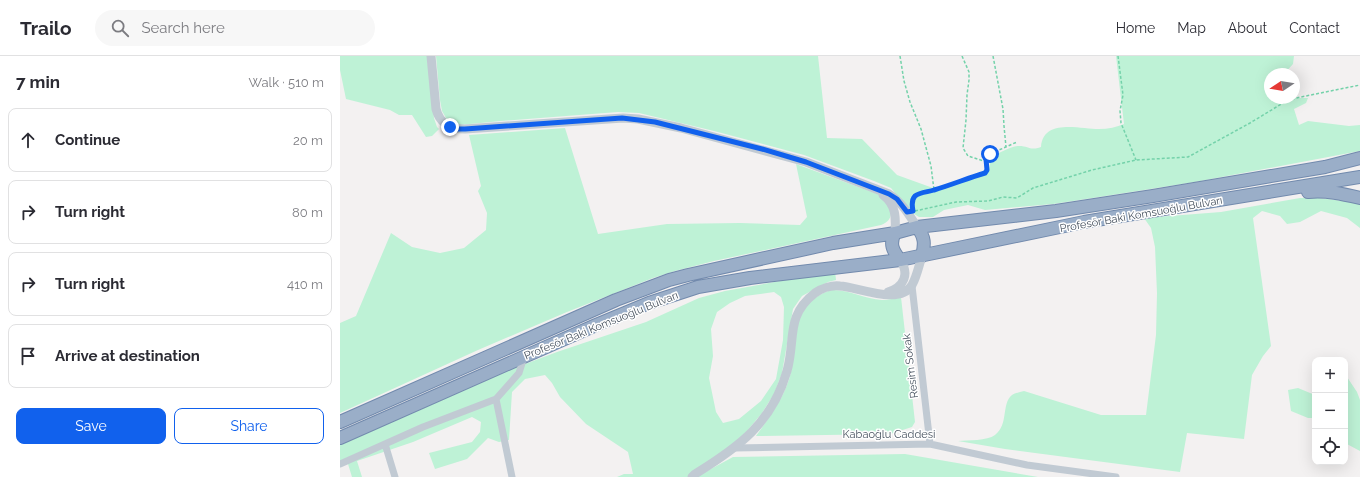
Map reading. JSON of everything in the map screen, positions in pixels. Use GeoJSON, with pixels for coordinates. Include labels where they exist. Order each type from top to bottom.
{"type":"FeatureCollection","features":[{"type":"Feature","properties":{"kind":"highway","name":"Profesör Baki Komsuoğlu Bulvarı"},"geometry":{"type":"LineString","coordinates":[[917,227],[1112,203],[1325,167],[1360,158]]}},
{"type":"Feature","properties":{"kind":"highway","name":"Profesör Baki Komsuoğlu Bulvarı"},"geometry":{"type":"LineString","coordinates":[[922,256],[1084,222],[1360,177]]}},
{"type":"Feature","properties":{"kind":"highway"},"geometry":{"type":"LineString","coordinates":[[1223,200],[1318,191],[1360,198]]}},
{"type":"Feature","properties":{"kind":"highway"},"geometry":{"type":"LineString","coordinates":[[917,227],[924,237],[925,243],[922,256],[900,260],[893,249],[892,238],[895,233],[917,227]]}},
{"type":"Feature","properties":{"kind":"highway","name":"Profesör Baki Komsuoğlu Bulvarı"},"geometry":{"type":"LineString","coordinates":[[340,422],[591,311],[669,280],[833,243],[895,233]]}},
{"type":"Feature","properties":{"kind":"highway","name":"Profesör Baki Komsuoğlu Bulvarı"},"geometry":{"type":"LineString","coordinates":[[340,438],[524,356],[649,303],[698,287],[750,278],[900,260]]}},
{"type":"Feature","properties":{"kind":"street"},"geometry":{"type":"LineString","coordinates":[[431,56],[438,117],[442,123],[450,127],[465,129],[622,118],[638,119],[681,128],[798,160],[889,194],[897,199],[917,227]]}},
{"type":"Feature","properties":{"kind":"street"},"geometry":{"type":"LineString","coordinates":[[875,190],[890,200],[892,204],[895,216],[895,233]]}},
{"type":"Feature","properties":{"kind":"street"},"geometry":{"type":"LineString","coordinates":[[692,477],[748,437],[775,401],[788,370],[793,325],[797,314],[807,300],[816,292],[832,286],[841,286],[879,294],[897,294],[905,291],[912,286],[922,256]]}},
{"type":"Feature","properties":{"kind":"street"},"geometry":{"type":"LineString","coordinates":[[879,294],[891,291],[898,287],[903,280],[906,272],[905,266],[900,260]]}},
{"type":"Feature","properties":{"kind":"street","name":"Resim Sokak"},"geometry":{"type":"LineString","coordinates":[[912,286],[930,444]]}},
{"type":"Feature","properties":{"kind":"street"},"geometry":{"type":"LineString","coordinates":[[340,464],[423,427],[496,399],[519,373],[524,356]]}},
{"type":"Feature","properties":{"kind":"street"},"geometry":{"type":"LineString","coordinates":[[496,399],[512,477]]}},
{"type":"Feature","properties":{"kind":"street"},"geometry":{"type":"LineString","coordinates":[[385,444],[395,477]]}},
{"type":"Feature","properties":{"kind":"street","name":"Kabaoğlu Caddesi"},"geometry":{"type":"LineString","coordinates":[[734,448],[930,444],[1027,465],[1116,477]]}},
{"type":"Feature","properties":{"kind":"path"},"geometry":{"type":"LineString","coordinates":[[900,56],[906,88],[921,129],[931,166],[934,190]]}},
{"type":"Feature","properties":{"kind":"path"},"geometry":{"type":"LineString","coordinates":[[962,56],[969,72],[970,80],[967,95],[963,148],[968,156],[987,162]]}},
{"type":"Feature","properties":{"kind":"path"},"geometry":{"type":"LineString","coordinates":[[993,56],[1003,109],[1006,147]]}},
{"type":"Feature","properties":{"kind":"path"},"geometry":{"type":"LineString","coordinates":[[1118,56],[1123,95],[1120,110],[1121,123],[1136,160]]}},
{"type":"Feature","properties":{"kind":"path"},"geometry":{"type":"LineString","coordinates":[[1017,142],[990,154],[987,157],[987,170],[985,173],[921,193],[916,196],[912,205],[913,211],[956,202],[988,202],[1003,197],[1017,198],[1033,188],[1092,170],[1136,160],[1188,157],[1283,103],[1296,98],[1360,85]]}},
{"type":"Feature","properties":{"kind":"green space"},"geometry":{"type":"Polygon","coordinates":[[[340,56],[427,56],[434,118],[439,129],[432,136],[426,137],[412,115],[399,115],[390,110],[346,99],[340,70],[340,56]]]}},
{"type":"Feature","properties":{"kind":"green space"},"geometry":{"type":"Polygon","coordinates":[[[436,56],[818,56],[827,138],[862,139],[897,175],[933,188],[988,172],[990,164],[988,160],[1007,149],[1016,146],[1032,148],[1041,147],[1043,138],[1048,132],[1055,129],[1073,127],[1102,129],[1112,128],[1124,124],[1116,56],[1294,56],[1293,64],[1289,68],[1264,68],[1264,104],[1300,104],[1300,98],[1308,98],[1306,103],[1294,109],[1299,125],[1308,121],[1349,126],[1360,125],[1360,151],[1195,182],[1053,204],[985,210],[968,205],[944,210],[933,217],[919,217],[911,212],[891,188],[804,155],[714,131],[639,113],[618,112],[460,125],[452,123],[446,118],[442,111],[436,56]]]}},
{"type":"Feature","properties":{"kind":"green space"},"geometry":{"type":"Polygon","coordinates":[[[565,128],[598,234],[667,224],[740,223],[800,225],[807,217],[796,164],[880,195],[889,207],[891,216],[881,225],[714,261],[653,278],[567,312],[478,350],[340,413],[340,323],[356,316],[391,233],[412,247],[440,253],[464,248],[486,230],[487,213],[478,191],[481,186],[469,135],[565,128]]]}},
{"type":"Feature","properties":{"kind":"green space"},"geometry":{"type":"Polygon","coordinates":[[[1300,198],[1319,198],[1360,203],[1360,228],[1347,218],[1321,211],[1300,222],[1287,224],[1280,216],[1262,211],[1253,218],[1271,346],[1263,356],[1252,375],[1244,439],[1187,433],[1180,472],[1005,449],[958,441],[982,439],[995,435],[1004,420],[1009,399],[1013,394],[1024,391],[1101,415],[1146,415],[1156,335],[1157,293],[1155,247],[1151,228],[1144,218],[1221,212],[1300,198]]]}},
{"type":"Feature","properties":{"kind":"green space"},"geometry":{"type":"Polygon","coordinates":[[[835,271],[836,280],[828,282],[802,296],[793,309],[782,373],[774,394],[762,413],[747,431],[733,444],[688,477],[617,477],[624,474],[633,474],[628,452],[586,424],[560,397],[552,383],[545,375],[525,379],[512,392],[509,440],[499,442],[488,438],[467,459],[435,469],[429,453],[472,442],[480,432],[481,422],[472,417],[413,442],[357,461],[362,477],[352,477],[348,464],[340,465],[340,445],[512,369],[646,322],[699,298],[725,291],[835,271]],[[774,292],[745,296],[730,303],[717,312],[711,329],[713,356],[709,378],[716,412],[723,423],[739,419],[761,401],[776,379],[783,340],[784,307],[781,297],[774,292]]]}},
{"type":"Feature","properties":{"kind":"green space"},"geometry":{"type":"Polygon","coordinates":[[[831,290],[844,291],[882,300],[901,297],[915,422],[912,427],[890,434],[756,436],[777,405],[789,381],[794,359],[798,324],[802,313],[808,304],[817,296],[831,290]]]}},
{"type":"Feature","properties":{"kind":"green space"},"geometry":{"type":"Polygon","coordinates":[[[1348,378],[1357,392],[1360,400],[1360,451],[1348,445],[1348,378]]]}},
{"type":"Feature","properties":{"kind":"green space"},"geometry":{"type":"Polygon","coordinates":[[[1298,388],[1312,394],[1312,418],[1308,418],[1291,411],[1288,390],[1298,388]]]}},
{"type":"Feature","properties":{"kind":"green space"},"geometry":{"type":"Polygon","coordinates":[[[905,454],[1038,477],[696,477],[733,457],[905,454]]]}},
{"type":"Feature","properties":{"kind":"route"},"geometry":{"type":"LineString","coordinates":[[450,127],[465,129],[622,118],[655,122],[762,149],[806,162],[875,190],[889,194],[903,205],[907,212],[913,211],[913,200],[921,193],[985,173],[987,170],[986,159],[990,154]]}}]}
